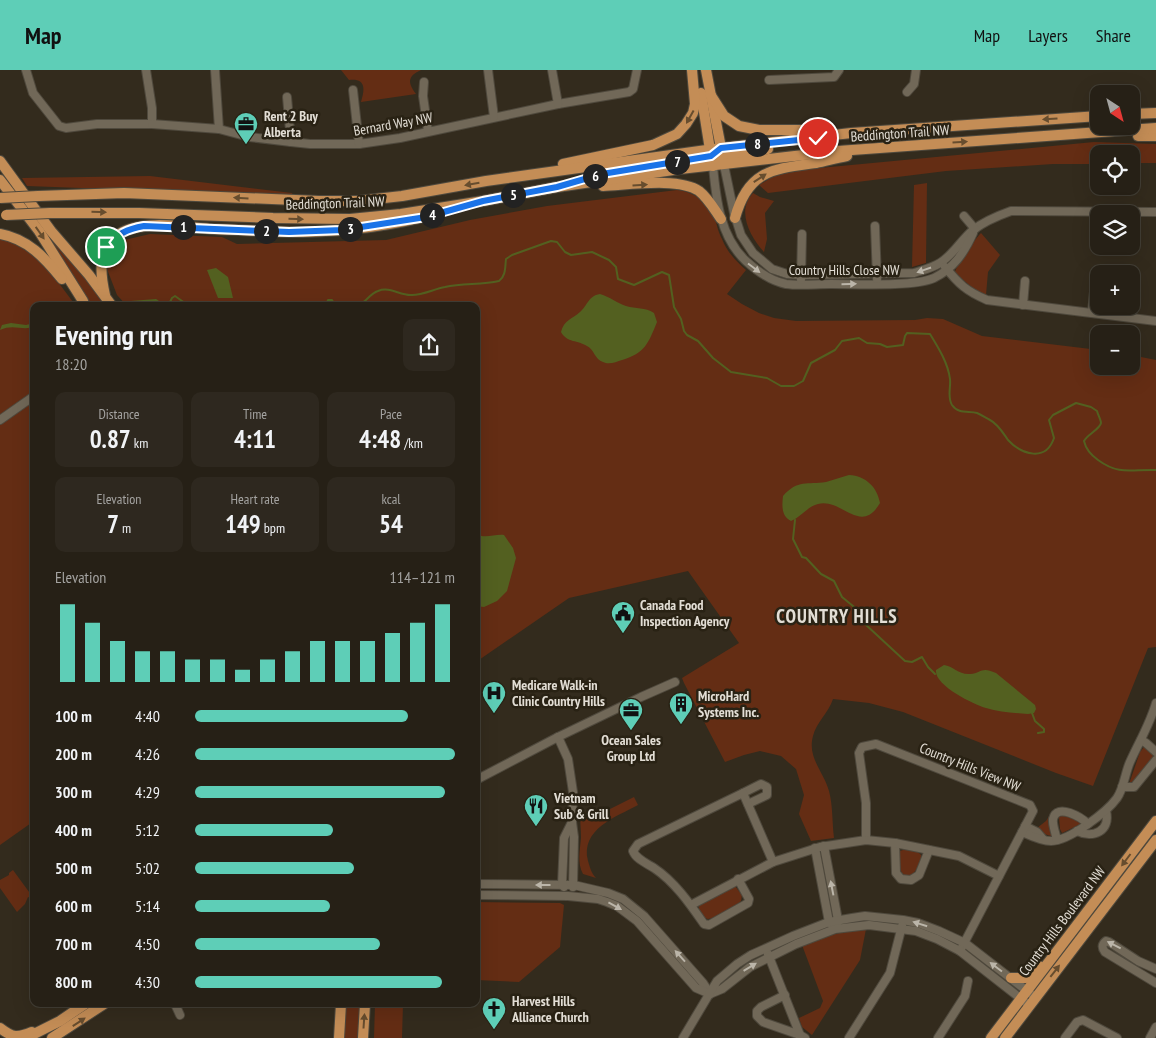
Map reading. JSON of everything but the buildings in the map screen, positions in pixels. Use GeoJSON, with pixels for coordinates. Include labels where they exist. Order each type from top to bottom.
{"type":"FeatureCollection","features":[{"type":"Feature","properties":{"kind":"main road"},"geometry":{"type":"LineString","coordinates":[[520,176],[563,164],[646,146],[670,138],[682,129],[694,113],[696,104],[692,70]]}},
{"type":"Feature","properties":{"kind":"main road"},"geometry":{"type":"LineString","coordinates":[[698,70],[711,157],[722,156],[706,70]]}},
{"type":"Feature","properties":{"kind":"main road"},"geometry":{"type":"LineString","coordinates":[[710,94],[724,116],[739,126],[759,130],[851,133]]}},
{"type":"Feature","properties":{"kind":"main road"},"geometry":{"type":"LineString","coordinates":[[1140,114],[1156,113]]}},
{"type":"Feature","properties":{"kind":"main road","name":"Beddington Trail NW"},"geometry":{"type":"LineString","coordinates":[[722,156],[851,133],[1090,117]]}},
{"type":"Feature","properties":{"kind":"main road","name":"Beddington Trail NW"},"geometry":{"type":"LineString","coordinates":[[36,193],[124,193],[295,201],[343,201],[402,196],[520,176],[722,156],[877,148],[1156,128]]}},
{"type":"Feature","properties":{"kind":"main road"},"geometry":{"type":"LineString","coordinates":[[1017,138],[1156,136]]}},
{"type":"Feature","properties":{"kind":"main road"},"geometry":{"type":"LineString","coordinates":[[735,218],[740,203],[748,189],[755,181],[766,174],[780,168],[819,162],[877,148]]}},
{"type":"Feature","properties":{"kind":"main road","name":"Beddington Trail NW"},"geometry":{"type":"LineString","coordinates":[[3,215],[139,213],[350,219],[401,214],[557,187],[680,169],[711,157]]}},
{"type":"Feature","properties":{"kind":"main road"},"geometry":{"type":"LineString","coordinates":[[0,161],[47,226],[109,302]]}},
{"type":"Feature","properties":{"kind":"main road"},"geometry":{"type":"LineString","coordinates":[[0,180],[39,231],[83,302]]}},
{"type":"Feature","properties":{"kind":"main road"},"geometry":{"type":"LineString","coordinates":[[557,187],[661,183],[684,185],[697,190],[716,206],[721,218]]}},
{"type":"Feature","properties":{"kind":"main road"},"geometry":{"type":"LineString","coordinates":[[0,191],[36,193]]}},
{"type":"Feature","properties":{"kind":"main road"},"geometry":{"type":"LineString","coordinates":[[0,198],[36,193]]}},
{"type":"Feature","properties":{"kind":"main road"},"geometry":{"type":"LineString","coordinates":[[105,296],[101,258],[111,241],[132,228],[159,226],[289,232],[342,230],[418,218],[483,201]]}},
{"type":"Feature","properties":{"kind":"main road"},"geometry":{"type":"LineString","coordinates":[[0,234],[19,239],[34,248],[50,264],[79,302]]}},
{"type":"Feature","properties":{"kind":"main road","name":"Country Hills Boulevard NW"},"geometry":{"type":"LineString","coordinates":[[991,1038],[1156,821]]}},
{"type":"Feature","properties":{"kind":"main road","name":"Country Hills Boulevard NW"},"geometry":{"type":"LineString","coordinates":[[1005,1038],[1156,840]]}},
{"type":"Feature","properties":{"kind":"main road"},"geometry":{"type":"LineString","coordinates":[[1011,978],[1027,977],[1072,930]]}},
{"type":"Feature","properties":{"kind":"main road"},"geometry":{"type":"LineString","coordinates":[[26,1038],[56,1023],[80,1007]]}},
{"type":"Feature","properties":{"kind":"main road"},"geometry":{"type":"LineString","coordinates":[[52,1038],[100,1007]]}},
{"type":"Feature","properties":{"kind":"main road"},"geometry":{"type":"LineString","coordinates":[[339,1038],[341,1007]]}},
{"type":"Feature","properties":{"kind":"main road"},"geometry":{"type":"LineString","coordinates":[[363,1038],[365,1007]]}},
{"type":"Feature","properties":{"kind":"main road"},"geometry":{"type":"LineString","coordinates":[[0,1028],[9,1036],[15,1037],[47,1024],[56,1023]]}},
{"type":"Feature","properties":{"kind":"street","name":"Bernard Way NW"},"geometry":{"type":"LineString","coordinates":[[26,70],[32,93],[59,126],[66,128],[97,124],[152,124],[219,129],[249,137],[310,144],[359,144],[400,138],[558,104],[629,92],[633,89],[637,70]]}},
{"type":"Feature","properties":{"kind":"street"},"geometry":{"type":"LineString","coordinates":[[146,70],[152,108],[152,124]]}},
{"type":"Feature","properties":{"kind":"street"},"geometry":{"type":"LineString","coordinates":[[215,70],[219,129]]}},
{"type":"Feature","properties":{"kind":"street"},"geometry":{"type":"LineString","coordinates":[[488,70],[494,117]]}},
{"type":"Feature","properties":{"kind":"street"},"geometry":{"type":"LineString","coordinates":[[552,70],[558,104]]}},
{"type":"Feature","properties":{"kind":"street"},"geometry":{"type":"LineString","coordinates":[[769,80],[834,77],[839,70]]}},
{"type":"Feature","properties":{"kind":"street"},"geometry":{"type":"LineString","coordinates":[[908,92],[914,84],[916,70]]}},
{"type":"Feature","properties":{"kind":"street"},"geometry":{"type":"LineString","coordinates":[[424,82],[423,96],[428,131]]}},
{"type":"Feature","properties":{"kind":"street"},"geometry":{"type":"LineString","coordinates":[[353,90],[359,144]]}},
{"type":"Feature","properties":{"kind":"street"},"geometry":{"type":"LineString","coordinates":[[287,97],[291,142]]}},
{"type":"Feature","properties":{"kind":"street","name":"Country Hills Close NW"},"geometry":{"type":"LineString","coordinates":[[722,156],[735,218],[748,248],[763,263],[786,274],[914,273],[941,263],[975,229],[993,218],[1011,211],[1156,212]]}},
{"type":"Feature","properties":{"kind":"street"},"geometry":{"type":"LineString","coordinates":[[711,157],[716,206],[732,201]]}},
{"type":"Feature","properties":{"kind":"street"},"geometry":{"type":"LineString","coordinates":[[964,216],[975,229]]}},
{"type":"Feature","properties":{"kind":"street","name":"Country Hills Close NW"},"geometry":{"type":"LineString","coordinates":[[721,218],[734,247],[750,265],[768,278],[785,284],[877,284],[918,282],[932,279],[948,270],[964,252],[975,229]]}},
{"type":"Feature","properties":{"kind":"street"},"geometry":{"type":"LineString","coordinates":[[875,226],[877,284]]}},
{"type":"Feature","properties":{"kind":"street"},"geometry":{"type":"LineString","coordinates":[[800,284],[802,234]]}},
{"type":"Feature","properties":{"kind":"street"},"geometry":{"type":"LineString","coordinates":[[941,263],[962,287],[987,300],[1090,313]]}},
{"type":"Feature","properties":{"kind":"street"},"geometry":{"type":"LineString","coordinates":[[1023,304],[1025,281]]}},
{"type":"Feature","properties":{"kind":"street"},"geometry":{"type":"LineString","coordinates":[[1108,315],[1156,321]]}},
{"type":"Feature","properties":{"kind":"street"},"geometry":{"type":"LineString","coordinates":[[0,420],[30,399]]}},
{"type":"Feature","properties":{"kind":"street"},"geometry":{"type":"LineString","coordinates":[[480,778],[558,737],[675,682]]}},
{"type":"Feature","properties":{"kind":"street"},"geometry":{"type":"LineString","coordinates":[[1024,829],[1035,838],[1050,841],[1057,840],[1077,831],[1106,811],[1118,798],[1130,762],[1154,715],[1156,703]]}},
{"type":"Feature","properties":{"kind":"street"},"geometry":{"type":"LineString","coordinates":[[558,737],[568,759],[573,792],[574,885],[568,896]]}},
{"type":"Feature","properties":{"kind":"street"},"geometry":{"type":"LineString","coordinates":[[1141,740],[1156,752]]}},
{"type":"Feature","properties":{"kind":"street","name":"Country Hills View NW"},"geometry":{"type":"LineString","coordinates":[[866,840],[866,803],[859,753],[862,747],[876,744],[1030,805],[1033,811],[960,951]]}},
{"type":"Feature","properties":{"kind":"street"},"geometry":{"type":"LineString","coordinates":[[1122,788],[1130,788],[1138,784],[1156,760]]}},
{"type":"Feature","properties":{"kind":"street"},"geometry":{"type":"LineString","coordinates":[[738,879],[749,899],[748,904],[709,925],[704,924],[691,905],[664,874],[635,857],[633,851],[638,844],[761,784],[767,787],[767,795],[748,804]]}},
{"type":"Feature","properties":{"kind":"street"},"geometry":{"type":"LineString","coordinates":[[743,793],[773,862]]}},
{"type":"Feature","properties":{"kind":"street"},"geometry":{"type":"LineString","coordinates":[[1077,831],[1085,835],[1096,833],[1105,824],[1106,811]]}},
{"type":"Feature","properties":{"kind":"street"},"geometry":{"type":"LineString","coordinates":[[1057,840],[1053,821],[1054,816],[1059,813],[1072,813],[1088,824]]}},
{"type":"Feature","properties":{"kind":"street"},"geometry":{"type":"LineString","coordinates":[[568,896],[562,885],[564,838],[572,822]]}},
{"type":"Feature","properties":{"kind":"street"},"geometry":{"type":"LineString","coordinates":[[691,905],[773,862],[820,847],[866,840],[895,843],[959,856],[999,876]]}},
{"type":"Feature","properties":{"kind":"street"},"geometry":{"type":"LineString","coordinates":[[895,843],[896,873],[901,879],[911,880],[919,875],[929,850]]}},
{"type":"Feature","properties":{"kind":"street"},"geometry":{"type":"LineString","coordinates":[[820,847],[838,920],[835,929]]}},
{"type":"Feature","properties":{"kind":"street"},"geometry":{"type":"LineString","coordinates":[[820,847],[829,922],[835,929]]}},
{"type":"Feature","properties":{"kind":"street"},"geometry":{"type":"LineString","coordinates":[[480,884],[574,885],[608,893],[623,899],[635,908],[703,982],[710,994]]}},
{"type":"Feature","properties":{"kind":"street"},"geometry":{"type":"LineString","coordinates":[[480,895],[598,898],[617,906],[637,921],[696,988],[710,994],[722,989],[750,967],[769,957],[835,929],[869,925],[916,931],[937,939],[960,951],[1032,1001]]}},
{"type":"Feature","properties":{"kind":"street"},"geometry":{"type":"LineString","coordinates":[[683,1038],[717,982],[751,955],[829,922],[865,916],[918,923],[965,943],[1011,978],[1023,994]]}},
{"type":"Feature","properties":{"kind":"street"},"geometry":{"type":"LineString","coordinates":[[849,1038],[890,973],[903,920]]}},
{"type":"Feature","properties":{"kind":"street"},"geometry":{"type":"LineString","coordinates":[[1156,969],[1138,961],[1109,942],[1106,941],[1103,944],[1102,947],[1105,952],[1156,984]]}},
{"type":"Feature","properties":{"kind":"street"},"geometry":{"type":"LineString","coordinates":[[766,949],[803,1037]]}},
{"type":"Feature","properties":{"kind":"street"},"geometry":{"type":"LineString","coordinates":[[1133,971],[1138,961]]}},
{"type":"Feature","properties":{"kind":"street"},"geometry":{"type":"LineString","coordinates":[[938,1038],[965,996],[968,981]]}},
{"type":"Feature","properties":{"kind":"street"},"geometry":{"type":"LineString","coordinates":[[785,995],[761,1007],[757,1011],[757,1016],[763,1022],[803,1037]]}},
{"type":"Feature","properties":{"kind":"street"},"geometry":{"type":"LineString","coordinates":[[176,1007],[180,1015]]}},
{"type":"Feature","properties":{"kind":"street"},"geometry":{"type":"LineString","coordinates":[[1065,1038],[1077,1022],[1083,1020],[1117,1038]]}},
{"type":"Feature","properties":{"kind":"street"},"geometry":{"type":"LineString","coordinates":[[1150,1038],[1156,1027]]}},
{"type":"Feature","properties":{"kind":"shaded area"},"geometry":{"type":"Polygon","coordinates":[[[341,70],[421,70],[413,75],[410,80],[416,94],[361,102],[363,85],[359,81],[349,80],[341,70]]]}},
{"type":"Feature","properties":{"kind":"shaded area"},"geometry":{"type":"Polygon","coordinates":[[[1094,142],[1156,144],[1156,163],[1140,163],[1140,145],[1090,145],[1090,164],[1053,164],[946,171],[768,193],[759,185],[776,175],[809,169],[1094,142]]]}},
{"type":"Feature","properties":{"kind":"shaded area"},"geometry":{"type":"Polygon","coordinates":[[[150,176],[292,193],[293,196],[27,186],[22,178],[150,176]]]}},
{"type":"Feature","properties":{"kind":"shaded area"},"geometry":{"type":"Polygon","coordinates":[[[927,183],[926,263],[912,267],[914,185],[927,183]]]}},
{"type":"Feature","properties":{"kind":"shaded area"},"geometry":{"type":"Polygon","coordinates":[[[677,190],[682,191],[699,198],[708,206],[712,211],[719,234],[726,248],[746,270],[727,294],[759,313],[774,318],[796,321],[943,319],[982,336],[1090,349],[1090,375],[1140,375],[1140,357],[1156,360],[1156,647],[1148,648],[1093,786],[903,712],[869,703],[833,699],[815,731],[812,751],[829,791],[834,838],[811,841],[799,814],[804,795],[796,769],[781,756],[760,751],[725,762],[684,683],[682,678],[739,643],[688,571],[569,598],[480,659],[480,302],[123,302],[117,295],[107,269],[109,255],[120,241],[150,234],[222,237],[237,244],[386,240],[470,220],[547,206],[677,190]]]}},
{"type":"Feature","properties":{"kind":"shaded area"},"geometry":{"type":"Polygon","coordinates":[[[753,193],[774,201],[765,213],[767,239],[764,252],[754,239],[745,216],[748,200],[753,193]]]}},
{"type":"Feature","properties":{"kind":"shaded area"},"geometry":{"type":"Polygon","coordinates":[[[41,223],[105,302],[87,302],[63,268],[41,223]]]}},
{"type":"Feature","properties":{"kind":"shaded area"},"geometry":{"type":"Polygon","coordinates":[[[981,233],[1000,255],[988,272],[986,295],[974,289],[955,273],[970,246],[981,233]]]}},
{"type":"Feature","properties":{"kind":"shaded area"},"geometry":{"type":"Polygon","coordinates":[[[0,238],[18,243],[43,262],[73,302],[30,302],[30,824],[0,845],[0,238]]]}},
{"type":"Feature","properties":{"kind":"shaded area"},"geometry":{"type":"Polygon","coordinates":[[[216,268],[228,277],[233,298],[218,298],[207,270],[216,268]]]}},
{"type":"Feature","properties":{"kind":"shaded area"},"geometry":{"type":"Polygon","coordinates":[[[600,294],[626,306],[654,313],[657,322],[648,342],[641,351],[615,362],[605,363],[598,359],[589,347],[563,336],[561,332],[566,322],[580,312],[593,297],[600,294]]]}},
{"type":"Feature","properties":{"kind":"shaded area"},"geometry":{"type":"Polygon","coordinates":[[[11,323],[30,324],[30,328],[10,327],[0,330],[2,325],[11,323]]]}},
{"type":"Feature","properties":{"kind":"shaded area"},"geometry":{"type":"Polygon","coordinates":[[[849,475],[865,480],[873,487],[880,503],[873,512],[866,516],[858,516],[835,506],[818,504],[791,521],[785,516],[782,507],[783,496],[793,487],[826,482],[849,475]]]}},
{"type":"Feature","properties":{"kind":"shaded area"},"geometry":{"type":"Polygon","coordinates":[[[480,535],[504,535],[513,548],[516,558],[507,591],[497,601],[484,607],[480,606],[480,535]]]}},
{"type":"Feature","properties":{"kind":"shaded area"},"geometry":{"type":"Polygon","coordinates":[[[944,665],[966,674],[984,670],[996,673],[1035,705],[1034,713],[1012,713],[986,708],[964,698],[948,688],[937,676],[936,670],[944,665]]]}},
{"type":"Feature","properties":{"kind":"shaded area"},"geometry":{"type":"Polygon","coordinates":[[[1144,747],[1153,753],[1152,762],[1133,784],[1129,784],[1140,752],[1144,747]]]}},
{"type":"Feature","properties":{"kind":"shaded area"},"geometry":{"type":"Polygon","coordinates":[[[634,797],[638,805],[610,820],[595,832],[589,840],[587,850],[588,861],[596,878],[583,874],[579,861],[581,838],[580,813],[606,811],[634,797]]]}},
{"type":"Feature","properties":{"kind":"shaded area"},"geometry":{"type":"Polygon","coordinates":[[[1051,813],[1053,835],[1051,836],[1044,834],[1037,828],[1046,821],[1051,813]]]}},
{"type":"Feature","properties":{"kind":"shaded area"},"geometry":{"type":"Polygon","coordinates":[[[1063,815],[1071,816],[1081,821],[1081,824],[1062,833],[1059,817],[1063,815]]]}},
{"type":"Feature","properties":{"kind":"shaded area"},"geometry":{"type":"Polygon","coordinates":[[[906,849],[916,850],[921,855],[918,867],[910,876],[903,875],[899,867],[900,851],[906,849]]]}},
{"type":"Feature","properties":{"kind":"shaded area"},"geometry":{"type":"Polygon","coordinates":[[[13,870],[30,893],[30,898],[28,897],[25,904],[17,912],[0,888],[0,880],[9,875],[13,870]]]}},
{"type":"Feature","properties":{"kind":"shaded area"},"geometry":{"type":"Polygon","coordinates":[[[735,886],[742,895],[739,903],[711,918],[703,917],[698,910],[700,903],[735,886]]]}},
{"type":"Feature","properties":{"kind":"shaded area"},"geometry":{"type":"Polygon","coordinates":[[[480,902],[560,903],[564,905],[560,947],[519,982],[480,980],[480,902]]]}},
{"type":"Feature","properties":{"kind":"shaded area"},"geometry":{"type":"Polygon","coordinates":[[[866,929],[860,960],[812,1035],[802,1027],[799,1018],[820,1008],[823,1001],[802,945],[833,934],[866,929]]]}},
{"type":"Feature","properties":{"kind":"shaded area"},"geometry":{"type":"Polygon","coordinates":[[[346,1007],[361,1007],[359,1038],[343,1038],[346,1007]]]}},
{"type":"Feature","properties":{"kind":"shaded area"},"geometry":{"type":"Polygon","coordinates":[[[375,1007],[403,1007],[402,1038],[374,1038],[375,1007]]]}},
{"type":"Feature","properties":{"kind":"waterway"},"geometry":{"type":"LineString","coordinates":[[364,302],[372,294],[382,290],[416,295],[452,286],[499,281],[504,274],[506,259],[551,241],[557,242],[565,252],[571,255],[592,252],[609,260],[616,267],[618,279],[634,285],[662,272],[669,275],[674,307],[681,319],[684,331],[687,335],[698,341],[713,358],[731,372],[767,378],[781,386],[794,386],[803,381],[811,363],[835,350],[842,341],[859,338],[867,343],[880,344],[887,347],[903,345],[907,333],[930,334],[947,367],[950,379],[950,399],[954,408],[963,412],[977,413],[993,422],[1008,440],[1020,449],[1033,454],[1045,451],[1054,438],[1049,420],[1053,415],[1076,403],[1091,407],[1097,411],[1101,420],[1098,427],[1084,441],[1087,450],[1093,456],[1106,465],[1120,470],[1156,470]]}},
{"type":"Feature","properties":{"kind":"waterway"},"geometry":{"type":"LineString","coordinates":[[170,302],[175,296],[183,302]]}},
{"type":"Feature","properties":{"kind":"waterway"},"geometry":{"type":"LineString","coordinates":[[131,302],[156,300],[159,302]]}},
{"type":"Feature","properties":{"kind":"waterway"},"geometry":{"type":"LineString","coordinates":[[327,302],[328,300],[333,302]]}},
{"type":"Feature","properties":{"kind":"waterway"},"geometry":{"type":"LineString","coordinates":[[795,520],[793,539],[802,557],[806,558],[821,574],[834,581],[842,597],[859,611],[865,624],[905,661],[912,662],[922,657],[935,674]]}},
{"type":"Feature","properties":{"kind":"waterway"},"geometry":{"type":"LineString","coordinates":[[1032,713],[1035,721],[1044,729],[1044,732],[1038,733]]}},
{"type":"Feature","properties":{"kind":"place","name":"Rent 2 Buy Alberta"},"geometry":{"type":"Point","coordinates":[246,145]}},
{"type":"Feature","properties":{"kind":"place","name":"Canada Food Inspection Agency"},"geometry":{"type":"Point","coordinates":[623,634]}},
{"type":"Feature","properties":{"kind":"place","name":"Medicare Walk-in Clinic Country Hills"},"geometry":{"type":"Point","coordinates":[494,714]}},
{"type":"Feature","properties":{"kind":"place","name":"MicroHard Systems Inc."},"geometry":{"type":"Point","coordinates":[681,725]}},
{"type":"Feature","properties":{"kind":"place","name":"Ocean Sales Group Ltd"},"geometry":{"type":"Point","coordinates":[631,731]}},
{"type":"Feature","properties":{"kind":"place","name":"Vietnam Sub & Grill"},"geometry":{"type":"Point","coordinates":[536,827]}},
{"type":"Feature","properties":{"kind":"place","name":"Harvest Hills Alliance Church"},"geometry":{"type":"Point","coordinates":[494,1030]}},
{"type":"Feature","properties":{"kind":"district","name":"COUNTRY HILLS"},"geometry":{"type":"Point","coordinates":[837,616]}},
{"type":"Feature","properties":{"kind":"route"},"geometry":{"type":"LineString","coordinates":[[106,247],[126,230],[144,226],[305,232],[342,230],[396,222],[426,217],[483,201],[557,187],[602,174],[711,156],[721,148],[818,138]]}}]}
